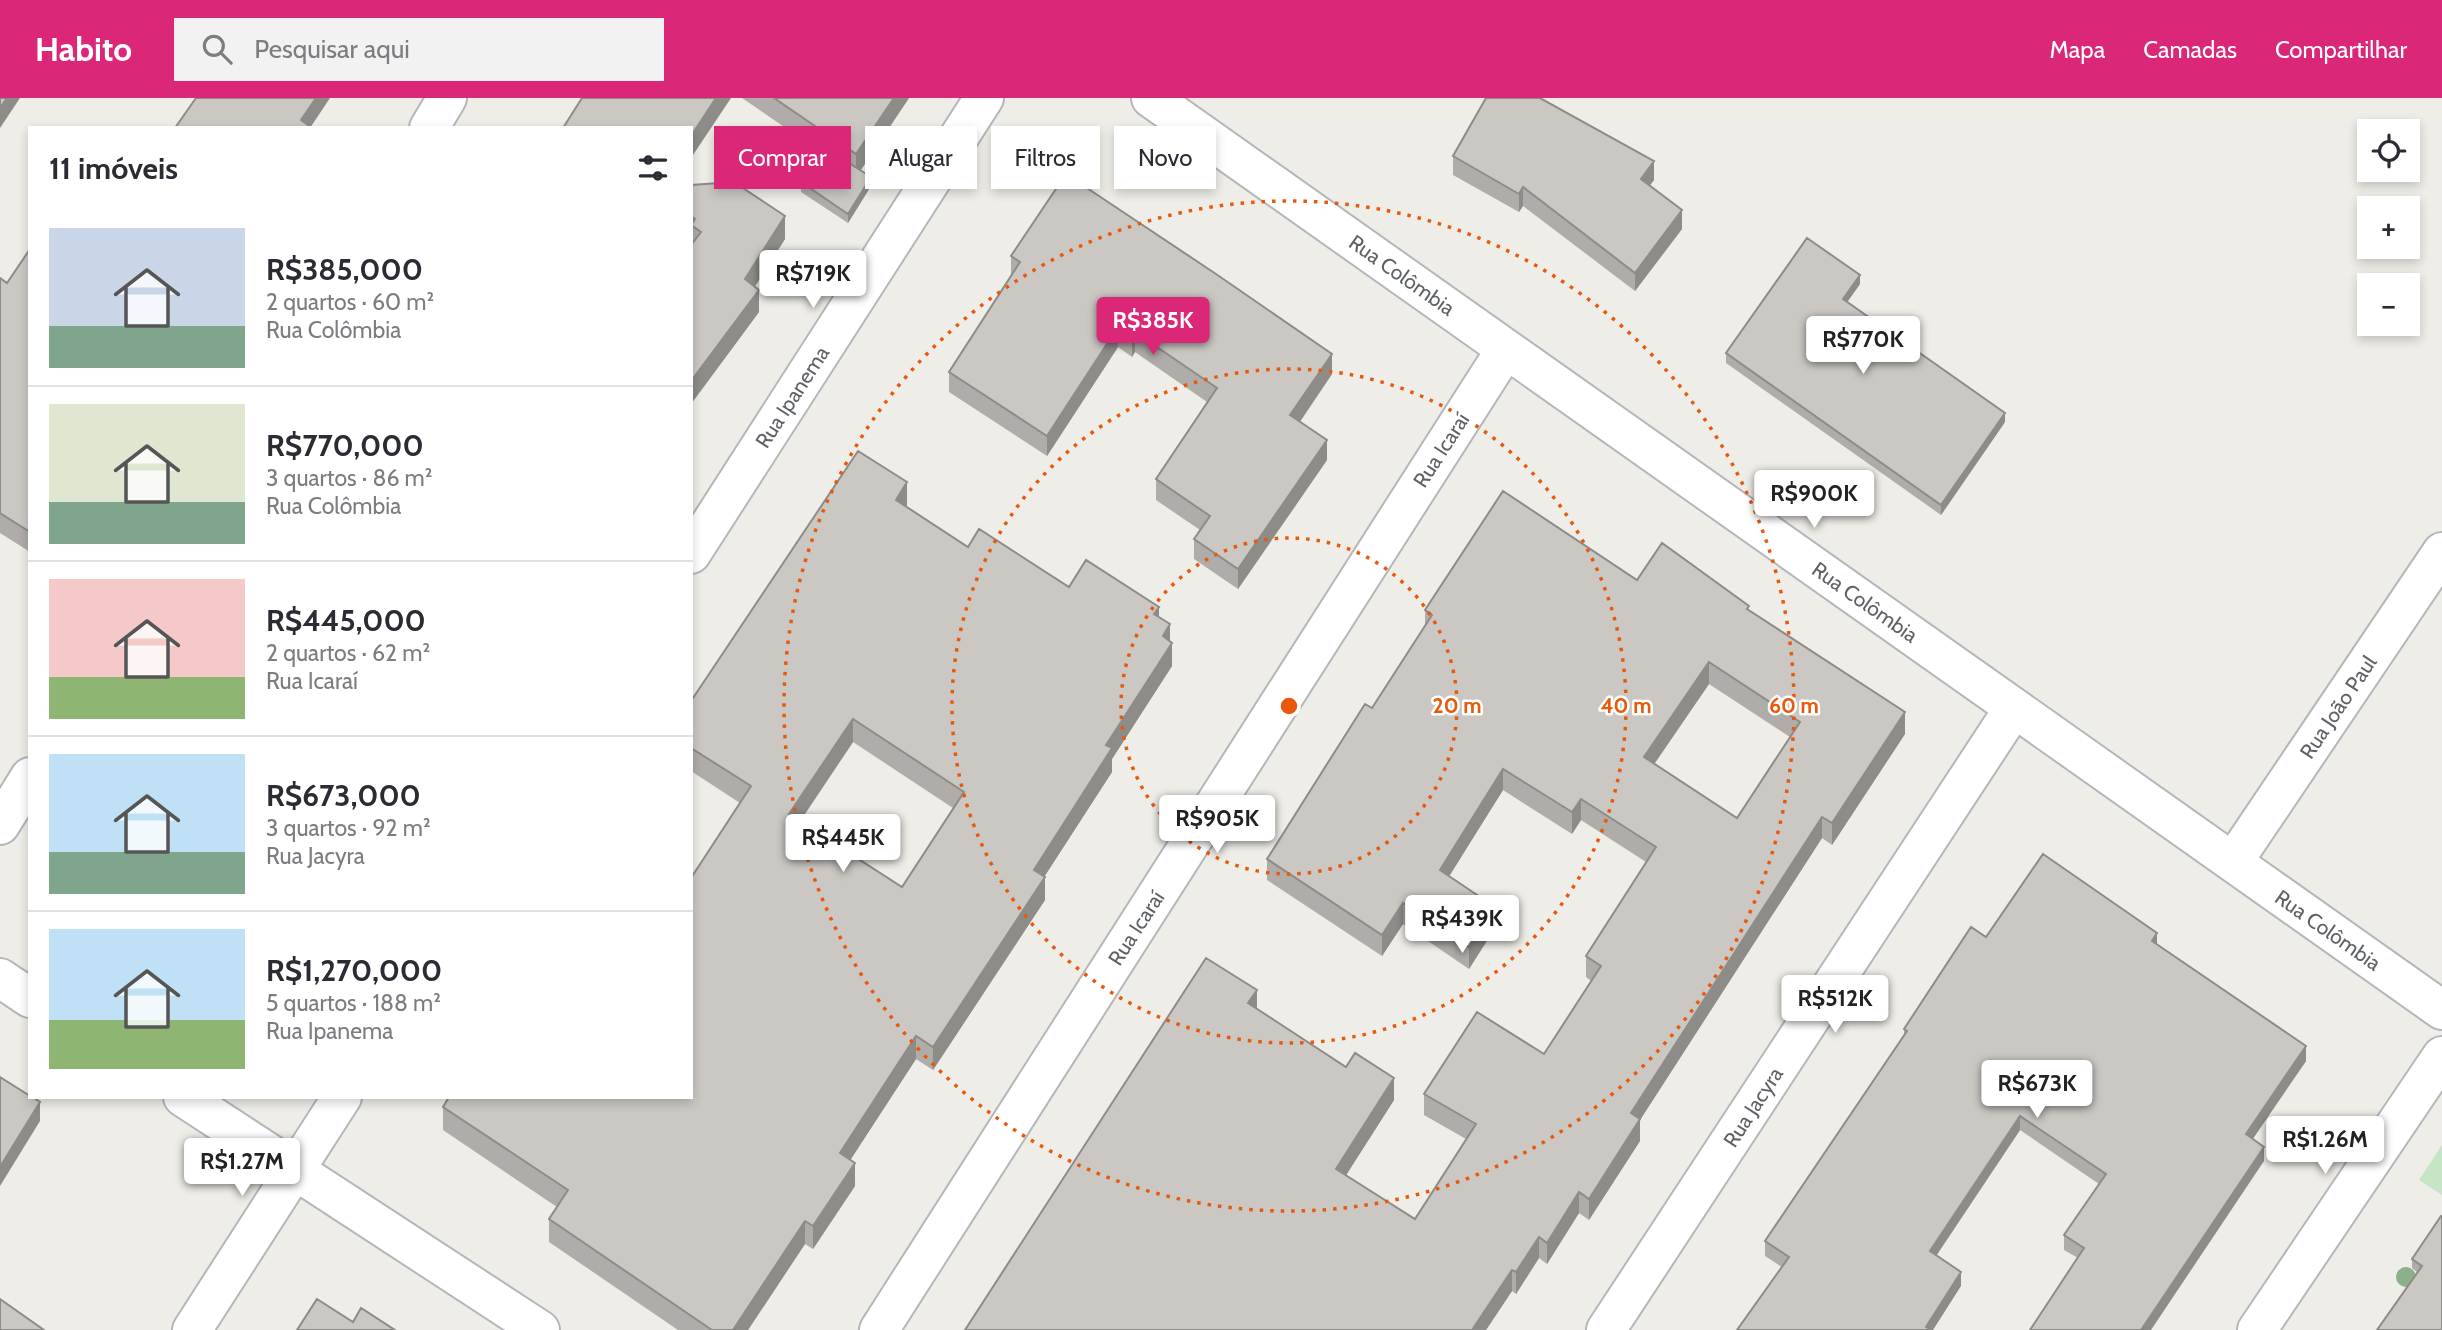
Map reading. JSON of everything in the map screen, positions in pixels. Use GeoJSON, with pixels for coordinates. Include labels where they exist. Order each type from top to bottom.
{"type":"FeatureCollection","features":[{"type":"Feature","properties":{"kind":"street"},"geometry":{"type":"LineString","coordinates":[[430,126],[447,98]]}},
{"type":"Feature","properties":{"kind":"street","name":"Rua Ipanema"},"geometry":{"type":"LineString","coordinates":[[693,551],[984,98]]}},
{"type":"Feature","properties":{"kind":"street","name":"Rua Colômbia"},"geometry":{"type":"LineString","coordinates":[[1170,103],[1506,349],[2442,1010]]}},
{"type":"Feature","properties":{"kind":"street","name":"Rua Icaraí"},"geometry":{"type":"LineString","coordinates":[[878,1330],[1506,349]]}},
{"type":"Feature","properties":{"kind":"street","name":"Rua João Paul"},"geometry":{"type":"LineString","coordinates":[[2233,862],[2442,552]]}},
{"type":"Feature","properties":{"kind":"street","name":"Rua Jacyra"},"geometry":{"type":"LineString","coordinates":[[1606,1330],[2014,708]]}},
{"type":"Feature","properties":{"kind":"street"},"geometry":{"type":"LineString","coordinates":[[0,825],[28,780]]}},
{"type":"Feature","properties":{"kind":"street"},"geometry":{"type":"LineString","coordinates":[[0,978],[28,997]]}},
{"type":"Feature","properties":{"kind":"street"},"geometry":{"type":"LineString","coordinates":[[2257,1330],[2442,1056]]}},
{"type":"Feature","properties":{"kind":"street"},"geometry":{"type":"LineString","coordinates":[[186,1099],[540,1330]]}},
{"type":"Feature","properties":{"kind":"street"},"geometry":{"type":"LineString","coordinates":[[192,1330],[341,1099]]}},
{"type":"Feature","properties":{"kind":"green space"},"geometry":{"type":"Polygon","coordinates":[[[2442,1145],[2442,1195],[2419,1180],[2442,1145]]]}},
{"type":"Feature","properties":{"kind":"building"},"geometry":{"type":"Polygon","coordinates":[[[0,98],[7,98],[0,108],[0,98]]]}},
{"type":"Feature","properties":{"kind":"building"},"geometry":{"type":"Polygon","coordinates":[[[196,98],[316,98],[301,120],[309,126],[176,126],[196,98]]]}},
{"type":"Feature","properties":{"kind":"building"},"geometry":{"type":"Polygon","coordinates":[[[582,98],[716,98],[693,133],[693,126],[564,126],[582,98]]]}},
{"type":"Feature","properties":{"kind":"building"},"geometry":{"type":"Polygon","coordinates":[[[774,98],[894,98],[875,126],[865,126],[865,141],[856,154],[851,151],[851,126],[815,126],[774,98]]]}},
{"type":"Feature","properties":{"kind":"building"},"geometry":{"type":"Polygon","coordinates":[[[1486,98],[1540,98],[1654,161],[1641,179],[1682,210],[1635,273],[1523,187],[1519,194],[1453,156],[1486,98]]]}},
{"type":"Feature","properties":{"kind":"building"},"geometry":{"type":"Polygon","coordinates":[[[851,164],[865,173],[865,187],[848,214],[811,189],[851,189],[851,164]]]}},
{"type":"Feature","properties":{"kind":"building"},"geometry":{"type":"Polygon","coordinates":[[[714,183],[714,189],[744,189],[785,216],[745,279],[759,290],[693,378],[693,242],[701,232],[693,226],[693,185],[714,183]]]}},
{"type":"Feature","properties":{"kind":"building"},"geometry":{"type":"Polygon","coordinates":[[[1056,189],[1088,189],[1332,354],[1290,415],[1327,440],[1238,569],[1194,539],[1210,516],[1156,479],[1217,388],[1135,332],[1132,336],[1118,327],[1047,436],[949,372],[1020,262],[1011,256],[1056,189]]]}},
{"type":"Feature","properties":{"kind":"building"},"geometry":{"type":"Polygon","coordinates":[[[1807,238],[1860,275],[1843,299],[2005,413],[1941,505],[1726,353],[1807,238]]]}},
{"type":"Feature","properties":{"kind":"building"},"geometry":{"type":"Polygon","coordinates":[[[28,252],[28,531],[0,513],[0,278],[7,283],[28,252]]]}},
{"type":"Feature","properties":{"kind":"building"},"geometry":{"type":"Polygon","coordinates":[[[858,451],[907,482],[896,500],[968,547],[979,529],[1069,587],[1086,560],[1159,607],[1154,614],[1170,624],[1163,636],[1172,643],[1106,745],[1112,748],[1034,870],[1045,877],[933,1047],[916,1036],[840,1153],[855,1163],[813,1226],[805,1221],[733,1330],[712,1330],[549,1219],[568,1190],[443,1107],[448,1099],[693,1099],[693,875],[751,786],[693,749],[693,698],[858,451]],[[853,719],[789,814],[902,887],[964,792],[853,719]]]}},
{"type":"Feature","properties":{"kind":"building"},"geometry":{"type":"Polygon","coordinates":[[[1503,491],[1637,580],[1662,543],[1749,606],[1747,609],[1905,712],[1832,823],[1822,817],[1631,1113],[1640,1119],[1589,1199],[1579,1192],[1547,1243],[1539,1237],[1516,1272],[1512,1270],[1472,1330],[965,1330],[1206,958],[1257,990],[1248,1003],[1346,1067],[1355,1053],[1394,1078],[1336,1169],[1415,1219],[1476,1124],[1424,1094],[1477,1012],[1544,1054],[1601,966],[1586,956],[1656,847],[1581,799],[1572,812],[1503,769],[1440,870],[1495,907],[1469,947],[1403,903],[1382,935],[1267,859],[1365,704],[1372,708],[1432,615],[1425,610],[1503,491]],[[1709,662],[1644,757],[1737,818],[1800,722],[1709,662]]]}},
{"type":"Feature","properties":{"kind":"building"},"geometry":{"type":"Polygon","coordinates":[[[2043,854],[2157,933],[2152,941],[2306,1046],[2246,1134],[2264,1147],[2141,1330],[2030,1330],[2084,1248],[2064,1235],[2106,1174],[2020,1116],[1930,1251],[1961,1272],[1926,1327],[1931,1330],[1737,1330],[1789,1257],[1765,1241],[1907,1031],[1904,1029],[1971,927],[1986,937],[2043,854]]]}},
{"type":"Feature","properties":{"kind":"building"},"geometry":{"type":"Polygon","coordinates":[[[0,1077],[28,1095],[28,1099],[40,1102],[0,1167],[0,1077]]]}},
{"type":"Feature","properties":{"kind":"building"},"geometry":{"type":"Polygon","coordinates":[[[2441,1216],[2442,1330],[2377,1330],[2422,1266],[2412,1259],[2441,1216]]]}},
{"type":"Feature","properties":{"kind":"building"},"geometry":{"type":"Polygon","coordinates":[[[0,1299],[44,1330],[0,1330],[0,1299]]]}},
{"type":"Feature","properties":{"kind":"building"},"geometry":{"type":"Polygon","coordinates":[[[317,1299],[353,1322],[361,1308],[395,1330],[297,1330],[317,1299]]]}}]}
